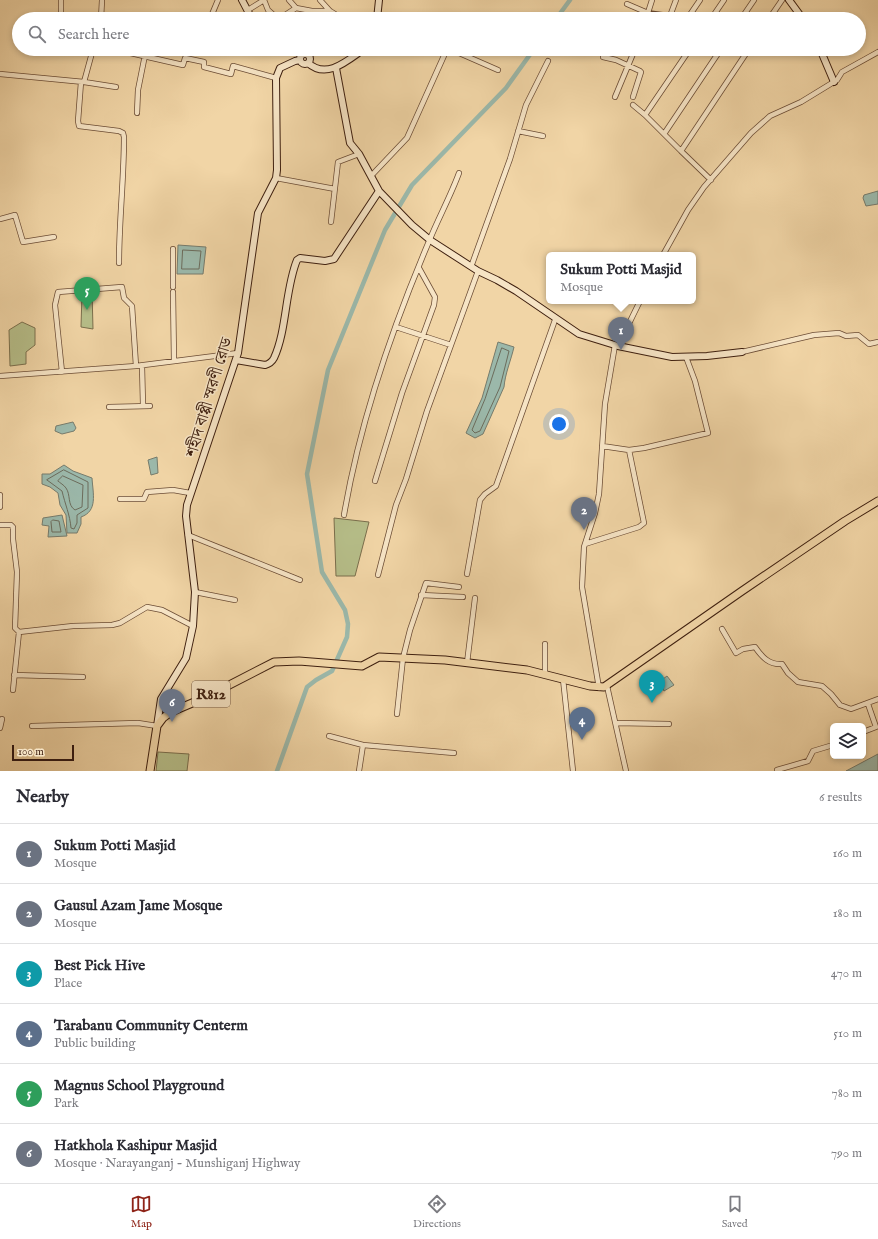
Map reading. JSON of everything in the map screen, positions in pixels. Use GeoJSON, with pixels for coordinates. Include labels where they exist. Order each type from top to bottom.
{"type":"FeatureCollection","features":[{"type":"Feature","properties":{"kind":"main road"},"geometry":{"type":"LineString","coordinates":[[603,687],[845,521],[878,501]]}},
{"type":"Feature","properties":{"kind":"main road","name":"R812"},"geometry":{"type":"LineString","coordinates":[[157,726],[171,712],[204,698],[274,662],[284,660],[362,666],[379,657],[467,662],[526,670],[603,687]]}},
{"type":"Feature","properties":{"kind":"main road"},"geometry":{"type":"LineString","coordinates":[[150,771],[157,726]]}},
{"type":"Feature","properties":{"kind":"street"},"geometry":{"type":"LineString","coordinates":[[61,0],[61,12]]}},
{"type":"Feature","properties":{"kind":"street"},"geometry":{"type":"LineString","coordinates":[[101,12],[102,0]]}},
{"type":"Feature","properties":{"kind":"street"},"geometry":{"type":"LineString","coordinates":[[213,12],[218,0]]}},
{"type":"Feature","properties":{"kind":"street"},"geometry":{"type":"LineString","coordinates":[[242,0],[248,10],[264,0],[268,10],[270,12]]}},
{"type":"Feature","properties":{"kind":"street"},"geometry":{"type":"LineString","coordinates":[[289,0],[296,8],[312,11],[330,11]]}},
{"type":"Feature","properties":{"kind":"street"},"geometry":{"type":"LineString","coordinates":[[320,0],[330,11]]}},
{"type":"Feature","properties":{"kind":"street"},"geometry":{"type":"LineString","coordinates":[[378,12],[379,0]]}},
{"type":"Feature","properties":{"kind":"street"},"geometry":{"type":"LineString","coordinates":[[627,4],[648,12],[652,0]]}},
{"type":"Feature","properties":{"kind":"street"},"geometry":{"type":"LineString","coordinates":[[672,12],[676,0]]}},
{"type":"Feature","properties":{"kind":"street"},"geometry":{"type":"LineString","coordinates":[[692,12],[700,0]]}},
{"type":"Feature","properties":{"kind":"street"},"geometry":{"type":"LineString","coordinates":[[715,12],[724,0]]}},
{"type":"Feature","properties":{"kind":"street"},"geometry":{"type":"LineString","coordinates":[[746,12],[754,0]]}},
{"type":"Feature","properties":{"kind":"street"},"geometry":{"type":"LineString","coordinates":[[774,12],[782,0]]}},
{"type":"Feature","properties":{"kind":"street"},"geometry":{"type":"LineString","coordinates":[[789,0],[798,12]]}},
{"type":"Feature","properties":{"kind":"street"},"geometry":{"type":"LineString","coordinates":[[290,12],[296,8]]}},
{"type":"Feature","properties":{"kind":"street"},"geometry":{"type":"LineString","coordinates":[[665,252],[688,210],[751,133],[770,116],[801,102],[837,80],[842,72],[878,52]]}},
{"type":"Feature","properties":{"kind":"street"},"geometry":{"type":"LineString","coordinates":[[91,56],[82,82],[78,121],[80,126],[119,131],[123,133],[124,137],[124,174],[119,226],[119,263]]}},
{"type":"Feature","properties":{"kind":"street"},"geometry":{"type":"LineString","coordinates":[[137,113],[138,90],[145,56]]}},
{"type":"Feature","properties":{"kind":"street"},"geometry":{"type":"LineString","coordinates":[[149,56],[183,65],[185,58],[204,62],[204,67],[231,74],[233,66],[276,78],[280,68],[295,61],[299,56]]}},
{"type":"Feature","properties":{"kind":"street"},"geometry":{"type":"LineString","coordinates":[[309,56],[308,63],[321,69],[336,68],[354,56]]}},
{"type":"Feature","properties":{"kind":"street"},"geometry":{"type":"LineString","coordinates":[[371,176],[407,138],[444,56]]}},
{"type":"Feature","properties":{"kind":"street"},"geometry":{"type":"LineString","coordinates":[[466,56],[498,70]]}},
{"type":"Feature","properties":{"kind":"street"},"geometry":{"type":"LineString","coordinates":[[615,97],[632,56]]}},
{"type":"Feature","properties":{"kind":"street"},"geometry":{"type":"LineString","coordinates":[[645,115],[685,56]]}},
{"type":"Feature","properties":{"kind":"street"},"geometry":{"type":"LineString","coordinates":[[664,134],[716,56]]}},
{"type":"Feature","properties":{"kind":"street"},"geometry":{"type":"LineString","coordinates":[[681,151],[744,56]]}},
{"type":"Feature","properties":{"kind":"street"},"geometry":{"type":"LineString","coordinates":[[823,56],[834,82]]}},
{"type":"Feature","properties":{"kind":"street"},"geometry":{"type":"LineString","coordinates":[[603,57],[616,60],[638,69],[641,72],[633,97]]}},
{"type":"Feature","properties":{"kind":"street"},"geometry":{"type":"LineString","coordinates":[[472,267],[526,105],[548,61]]}},
{"type":"Feature","properties":{"kind":"street"},"geometry":{"type":"LineString","coordinates":[[336,68],[350,143],[359,154],[379,191],[412,225],[430,240],[478,271],[504,284],[555,320],[579,334],[616,346],[672,357],[708,356],[742,352],[805,337],[839,333],[846,336],[858,335],[869,344],[878,342]]}},
{"type":"Feature","properties":{"kind":"street"},"geometry":{"type":"LineString","coordinates":[[0,74],[116,87]]}},
{"type":"Feature","properties":{"kind":"street","name":"শহীদ বাপ্পী স্মরণী রোড"},"geometry":{"type":"LineString","coordinates":[[157,726],[161,699],[186,658],[193,626],[195,592],[186,516],[190,493],[207,449],[238,353],[258,213],[276,178],[278,170],[276,78]]}},
{"type":"Feature","properties":{"kind":"street"},"geometry":{"type":"LineString","coordinates":[[632,105],[645,115],[711,180]]}},
{"type":"Feature","properties":{"kind":"street"},"geometry":{"type":"LineString","coordinates":[[518,131],[543,136]]}},
{"type":"Feature","properties":{"kind":"street"},"geometry":{"type":"LineString","coordinates":[[331,222],[338,162],[359,154]]}},
{"type":"Feature","properties":{"kind":"street"},"geometry":{"type":"LineString","coordinates":[[344,515],[356,453],[367,409],[419,268],[459,173]]}},
{"type":"Feature","properties":{"kind":"street"},"geometry":{"type":"LineString","coordinates":[[276,178],[335,188]]}},
{"type":"Feature","properties":{"kind":"street"},"geometry":{"type":"LineString","coordinates":[[236,360],[265,365],[270,364],[274,358],[278,345],[297,260],[300,258],[325,261],[334,259],[379,191]]}},
{"type":"Feature","properties":{"kind":"street"},"geometry":{"type":"LineString","coordinates":[[0,219],[15,215],[23,242],[54,236]]}},
{"type":"Feature","properties":{"kind":"street"},"geometry":{"type":"LineString","coordinates":[[173,249],[174,361]]}},
{"type":"Feature","properties":{"kind":"street"},"geometry":{"type":"LineString","coordinates":[[375,481],[402,393],[433,309],[435,297],[419,268]]}},
{"type":"Feature","properties":{"kind":"street"},"geometry":{"type":"LineString","coordinates":[[378,575],[396,505],[478,271]]}},
{"type":"Feature","properties":{"kind":"street"},"geometry":{"type":"LineString","coordinates":[[62,372],[55,305],[58,292],[122,287],[124,298],[132,306],[143,405]]}},
{"type":"Feature","properties":{"kind":"street"},"geometry":{"type":"LineString","coordinates":[[626,771],[616,723],[603,687],[582,597],[585,544],[595,513],[599,494],[605,404],[616,346],[638,304]]}},
{"type":"Feature","properties":{"kind":"street"},"geometry":{"type":"LineString","coordinates":[[467,574],[480,500],[485,494],[496,486],[498,482],[555,320]]}},
{"type":"Feature","properties":{"kind":"street"},"geometry":{"type":"LineString","coordinates":[[396,327],[451,345]]}},
{"type":"Feature","properties":{"kind":"street"},"geometry":{"type":"LineString","coordinates":[[0,376],[139,366],[238,353]]}},
{"type":"Feature","properties":{"kind":"street"},"geometry":{"type":"LineString","coordinates":[[602,446],[630,450],[708,433],[686,357]]}},
{"type":"Feature","properties":{"kind":"street"},"geometry":{"type":"LineString","coordinates":[[110,407],[150,406]]}},
{"type":"Feature","properties":{"kind":"street"},"geometry":{"type":"LineString","coordinates":[[585,544],[639,527],[644,523],[630,450]]}},
{"type":"Feature","properties":{"kind":"street"},"geometry":{"type":"LineString","coordinates":[[120,499],[144,499],[147,492],[177,490],[190,493]]}},
{"type":"Feature","properties":{"kind":"street"},"geometry":{"type":"LineString","coordinates":[[0,495],[0,507]]}},
{"type":"Feature","properties":{"kind":"street"},"geometry":{"type":"LineString","coordinates":[[0,525],[13,526],[12,540],[17,572],[15,628],[19,632],[13,690]]}},
{"type":"Feature","properties":{"kind":"street"},"geometry":{"type":"LineString","coordinates":[[188,535],[300,580]]}},
{"type":"Feature","properties":{"kind":"street"},"geometry":{"type":"LineString","coordinates":[[398,714],[404,658],[421,595],[427,582],[459,587]]}},
{"type":"Feature","properties":{"kind":"street"},"geometry":{"type":"LineString","coordinates":[[195,592],[235,600]]}},
{"type":"Feature","properties":{"kind":"street"},"geometry":{"type":"LineString","coordinates":[[421,595],[463,597]]}},
{"type":"Feature","properties":{"kind":"street"},"geometry":{"type":"LineString","coordinates":[[467,662],[475,598]]}},
{"type":"Feature","properties":{"kind":"street"},"geometry":{"type":"LineString","coordinates":[[19,632],[73,626],[112,625],[120,623],[146,607],[162,610],[193,626]]}},
{"type":"Feature","properties":{"kind":"street"},"geometry":{"type":"LineString","coordinates":[[722,629],[736,653],[743,649],[755,647],[761,657],[774,664],[782,664],[788,673],[798,682],[822,686],[840,705],[851,709],[868,704],[878,699]]}},
{"type":"Feature","properties":{"kind":"street"},"geometry":{"type":"LineString","coordinates":[[545,644],[545,675]]}},
{"type":"Feature","properties":{"kind":"street"},"geometry":{"type":"LineString","coordinates":[[14,675],[83,677]]}},
{"type":"Feature","properties":{"kind":"street"},"geometry":{"type":"LineString","coordinates":[[563,679],[573,771]]}},
{"type":"Feature","properties":{"kind":"street"},"geometry":{"type":"LineString","coordinates":[[866,731],[876,727],[868,704]]}},
{"type":"Feature","properties":{"kind":"street"},"geometry":{"type":"LineString","coordinates":[[0,728],[2,719]]}},
{"type":"Feature","properties":{"kind":"street"},"geometry":{"type":"LineString","coordinates":[[32,726],[138,723],[157,726]]}},
{"type":"Feature","properties":{"kind":"street"},"geometry":{"type":"LineString","coordinates":[[616,723],[669,724]]}},
{"type":"Feature","properties":{"kind":"street"},"geometry":{"type":"LineString","coordinates":[[329,736],[363,745],[454,753]]}},
{"type":"Feature","properties":{"kind":"street"},"geometry":{"type":"LineString","coordinates":[[359,771],[363,745]]}},
{"type":"Feature","properties":{"kind":"street"},"geometry":{"type":"LineString","coordinates":[[777,770],[808,762],[813,751],[830,746]]}},
{"type":"Feature","properties":{"kind":"green space"},"geometry":{"type":"Polygon","coordinates":[[[92,291],[93,329],[81,327],[82,293],[92,291]]]}},
{"type":"Feature","properties":{"kind":"green space"},"geometry":{"type":"Polygon","coordinates":[[[22,322],[35,328],[35,345],[26,352],[26,364],[10,366],[9,330],[22,322]]]}},
{"type":"Feature","properties":{"kind":"green space"},"geometry":{"type":"Polygon","coordinates":[[[334,518],[369,522],[355,576],[336,576],[334,518]]]}},
{"type":"Feature","properties":{"kind":"green space"},"geometry":{"type":"Polygon","coordinates":[[[158,752],[189,754],[187,771],[156,771],[158,752]]]}},
{"type":"Feature","properties":{"kind":"water"},"geometry":{"type":"Polygon","coordinates":[[[878,191],[878,204],[866,206],[863,198],[864,195],[878,191]]]}},
{"type":"Feature","properties":{"kind":"water"},"geometry":{"type":"Polygon","coordinates":[[[178,245],[206,247],[203,274],[177,274],[178,245]]]}},
{"type":"Feature","properties":{"kind":"water"},"geometry":{"type":"Polygon","coordinates":[[[498,342],[514,347],[504,387],[483,434],[475,438],[466,433],[482,398],[498,342]]]}},
{"type":"Feature","properties":{"kind":"water"},"geometry":{"type":"Polygon","coordinates":[[[73,422],[76,428],[74,431],[62,434],[55,431],[56,426],[73,422]]]}},
{"type":"Feature","properties":{"kind":"water"},"geometry":{"type":"Polygon","coordinates":[[[157,457],[158,473],[151,475],[148,460],[157,457]]]}},
{"type":"Feature","properties":{"kind":"water"},"geometry":{"type":"Polygon","coordinates":[[[64,465],[73,471],[92,478],[92,506],[90,511],[81,517],[81,524],[77,533],[67,533],[66,515],[60,505],[58,493],[50,487],[42,484],[42,474],[50,474],[64,465]]]}},
{"type":"Feature","properties":{"kind":"water"},"geometry":{"type":"Polygon","coordinates":[[[62,515],[67,536],[48,537],[49,526],[42,525],[43,518],[62,515]]]}},
{"type":"Feature","properties":{"kind":"water"},"geometry":{"type":"Polygon","coordinates":[[[667,676],[674,685],[664,691],[661,684],[663,679],[667,676]]]}},
{"type":"Feature","properties":{"kind":"water"},"geometry":{"type":"Polygon","coordinates":[[[878,754],[878,771],[846,771],[878,754]]]}},
{"type":"Feature","properties":{"kind":"waterway"},"geometry":{"type":"LineString","coordinates":[[561,12],[570,0]]}},
{"type":"Feature","properties":{"kind":"waterway"},"geometry":{"type":"LineString","coordinates":[[277,771],[307,687],[332,671],[347,637],[348,624],[345,610],[322,572],[307,474],[328,370],[385,230],[412,185],[506,88],[529,56]]}},
{"type":"Feature","properties":{"kind":"place","name":"Magnus School Playground"},"geometry":{"type":"Point","coordinates":[87,310]}},
{"type":"Feature","properties":{"kind":"place","name":"Sukum Potti Masjid"},"geometry":{"type":"Point","coordinates":[621,350]}},
{"type":"Feature","properties":{"kind":"place","name":"Gausul Azam Jame Mosque"},"geometry":{"type":"Point","coordinates":[584,530]}},
{"type":"Feature","properties":{"kind":"place","name":"Best Pick Hive"},"geometry":{"type":"Point","coordinates":[652,703]}},
{"type":"Feature","properties":{"kind":"place","name":"Hatkhola Kashipur Masjid"},"geometry":{"type":"Point","coordinates":[172,722]}},
{"type":"Feature","properties":{"kind":"place","name":"Tarabanu Community Centerm"},"geometry":{"type":"Point","coordinates":[582,740]}}]}
